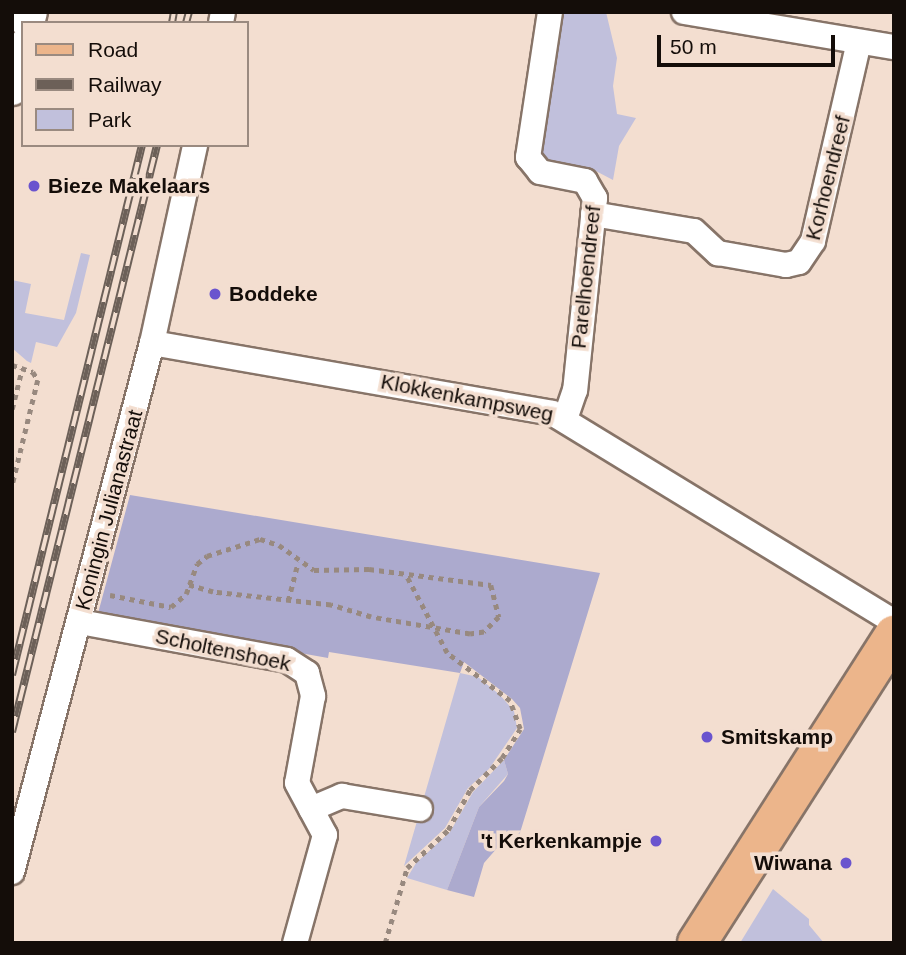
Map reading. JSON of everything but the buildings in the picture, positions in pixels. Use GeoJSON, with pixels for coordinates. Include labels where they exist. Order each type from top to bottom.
{"type":"FeatureCollection","features":[{"type":"Feature","properties":{"kind":"main road"},"geometry":{"type":"LineString","coordinates":[[697,943],[894,635]]}},
{"type":"Feature","properties":{"kind":"street","name":"Parelhoendreef"},"geometry":{"type":"LineString","coordinates":[[550,12],[528,157],[540,172],[588,183],[594,194],[575,390],[565,419]]}},
{"type":"Feature","properties":{"kind":"street"},"geometry":{"type":"LineString","coordinates":[[684,12],[894,47]]}},
{"type":"Feature","properties":{"kind":"street","name":"Korhoendreef"},"geometry":{"type":"LineString","coordinates":[[593,214],[694,231],[719,253],[786,265],[799,262],[813,241],[859,42]]}},
{"type":"Feature","properties":{"kind":"street"},"geometry":{"type":"LineString","coordinates":[[13,84],[21,54]]}},
{"type":"Feature","properties":{"kind":"street","name":"Koningin Julianastraat"},"geometry":{"type":"LineString","coordinates":[[12,872],[152,343],[195,147]]}},
{"type":"Feature","properties":{"kind":"street","name":"Klokkenkampsweg"},"geometry":{"type":"LineString","coordinates":[[152,343],[486,398],[565,419],[894,622]]}},
{"type":"Feature","properties":{"kind":"street","name":"Scholtenshoek"},"geometry":{"type":"LineString","coordinates":[[80,622],[299,665],[313,690],[297,783],[325,835],[295,943]]}},
{"type":"Feature","properties":{"kind":"street"},"geometry":{"type":"LineString","coordinates":[[311,809],[342,796],[420,809]]}},
{"type":"Feature","properties":{"kind":"path"},"geometry":{"type":"LineString","coordinates":[[12,365],[35,373],[38,382],[12,486]]}},
{"type":"Feature","properties":{"kind":"path"},"geometry":{"type":"LineString","coordinates":[[12,409],[22,369]]}},
{"type":"Feature","properties":{"kind":"path"},"geometry":{"type":"LineString","coordinates":[[88,590],[162,608],[179,602],[197,564],[207,556],[248,540],[279,545],[298,562],[330,573],[369,569],[407,577],[491,585],[499,609],[494,626],[470,634],[331,605],[189,585]]}},
{"type":"Feature","properties":{"kind":"path"},"geometry":{"type":"LineString","coordinates":[[288,601],[298,562]]}},
{"type":"Feature","properties":{"kind":"path"},"geometry":{"type":"LineString","coordinates":[[385,943],[407,868],[447,830],[471,790],[497,765],[520,729],[510,701],[478,673],[451,658],[407,577]]}},
{"type":"Feature","properties":{"kind":"green space"},"geometry":{"type":"Polygon","coordinates":[[[563,12],[606,12],[617,58],[613,86],[617,114],[636,118],[619,146],[613,180],[592,169],[548,161],[540,153],[563,12]]]}},
{"type":"Feature","properties":{"kind":"green space"},"geometry":{"type":"Polygon","coordinates":[[[81,253],[90,255],[76,313],[57,347],[36,342],[31,363],[12,348],[12,280],[31,284],[25,313],[64,320],[81,253]]]}},
{"type":"Feature","properties":{"kind":"green space"},"geometry":{"type":"Polygon","coordinates":[[[460,673],[478,677],[500,695],[514,711],[517,728],[489,769],[468,788],[445,828],[404,866],[460,673]]]}},
{"type":"Feature","properties":{"kind":"green space"},"geometry":{"type":"Polygon","coordinates":[[[504,760],[508,774],[479,807],[447,890],[407,878],[416,863],[450,832],[473,792],[504,760]]]}},
{"type":"Feature","properties":{"kind":"green space"},"geometry":{"type":"Polygon","coordinates":[[[773,889],[809,919],[809,925],[824,943],[740,943],[773,889]]]}},
{"type":"Feature","properties":{"kind":"shaded area"},"geometry":{"type":"Polygon","coordinates":[[[130,495],[600,573],[519,836],[511,832],[484,863],[474,897],[447,890],[479,807],[508,774],[504,760],[524,729],[520,708],[464,662],[460,673],[329,652],[328,658],[97,617],[130,495]]]}},
{"type":"Feature","properties":{"kind":"railway"},"geometry":{"type":"LineString","coordinates":[[172,21],[174,12]]}},
{"type":"Feature","properties":{"kind":"railway"},"geometry":{"type":"LineString","coordinates":[[187,21],[189,12]]}},
{"type":"Feature","properties":{"kind":"railway"},"geometry":{"type":"LineString","coordinates":[[12,675],[142,147]]}},
{"type":"Feature","properties":{"kind":"railway"},"geometry":{"type":"LineString","coordinates":[[12,732],[157,147]]}},
{"type":"Feature","properties":{"kind":"place","name":"Bieze Makelaars"},"geometry":{"type":"Point","coordinates":[34,186]}},
{"type":"Feature","properties":{"kind":"place","name":"Boddeke"},"geometry":{"type":"Point","coordinates":[215,294]}},
{"type":"Feature","properties":{"kind":"place","name":"Smitskamp"},"geometry":{"type":"Point","coordinates":[707,737]}},
{"type":"Feature","properties":{"kind":"place","name":"'t Kerkenkampje"},"geometry":{"type":"Point","coordinates":[656,841]}},
{"type":"Feature","properties":{"kind":"place","name":"Wiwana"},"geometry":{"type":"Point","coordinates":[846,863]}}]}
